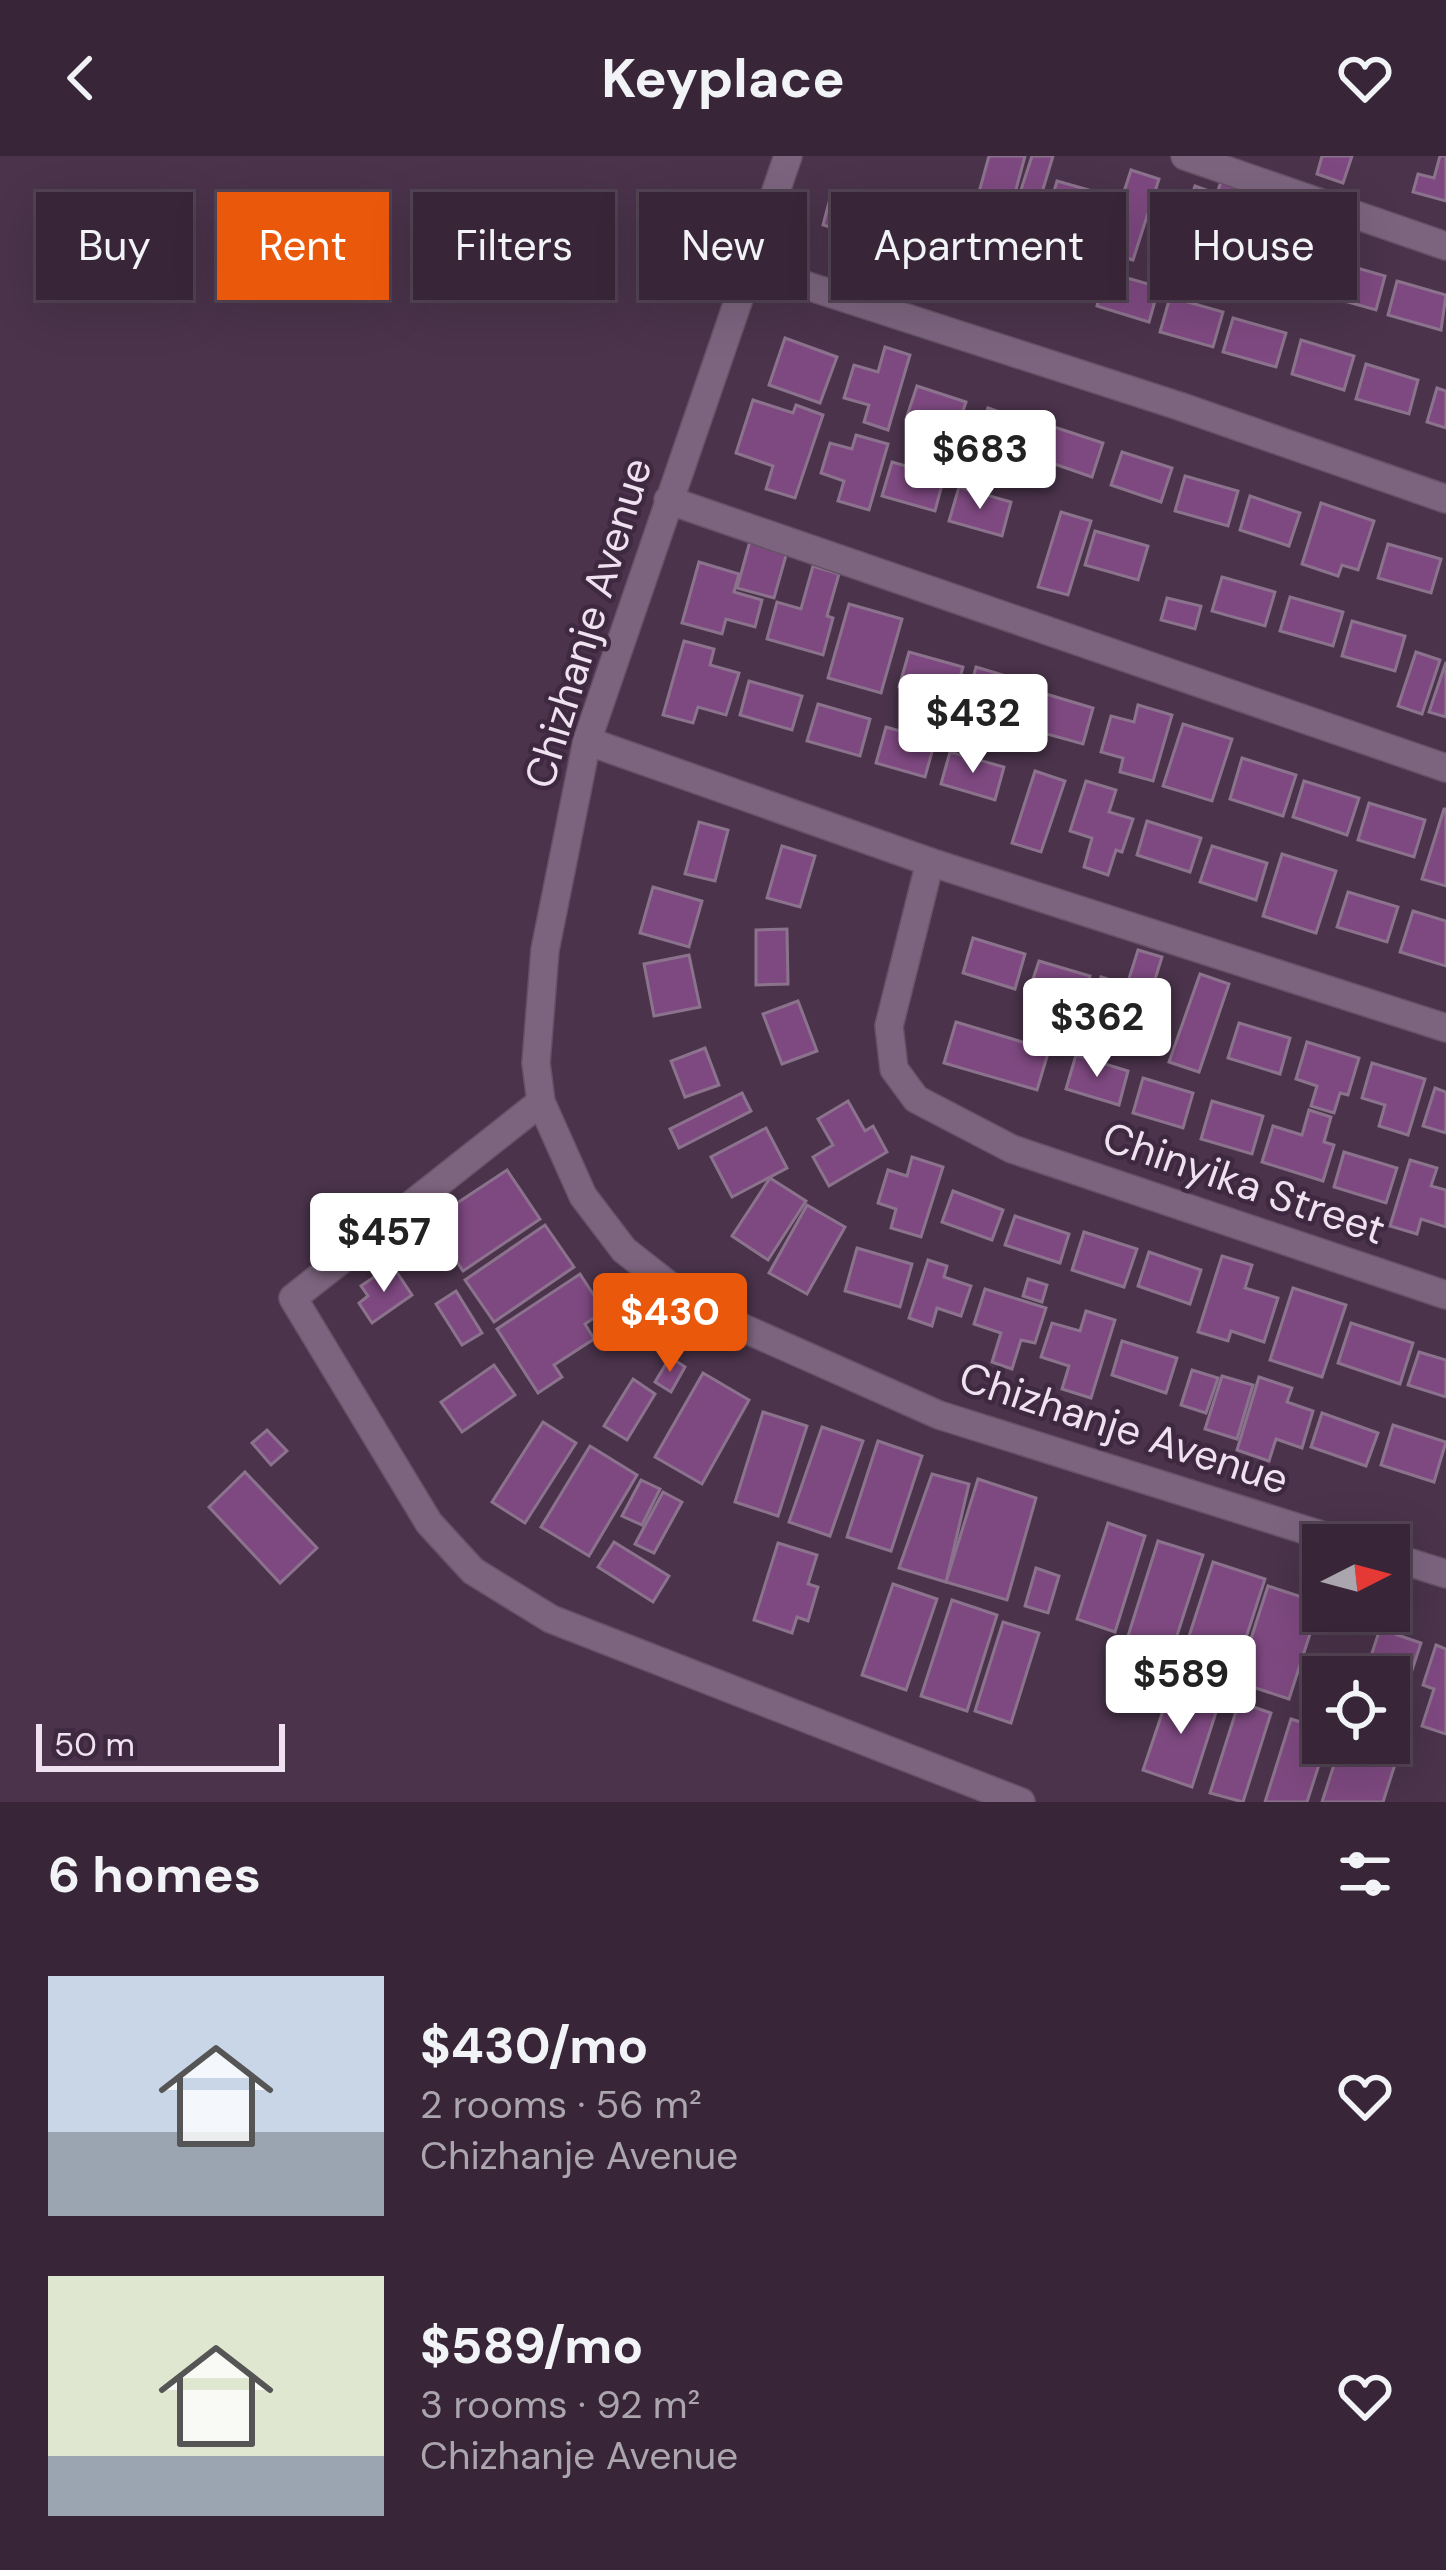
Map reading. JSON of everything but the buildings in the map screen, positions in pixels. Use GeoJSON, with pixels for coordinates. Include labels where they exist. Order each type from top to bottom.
{"type":"FeatureCollection","features":[{"type":"Feature","properties":{"kind":"street","name":"Chizhanje Avenue"},"geometry":{"type":"LineString","coordinates":[[775,192],[788,156]]}},
{"type":"Feature","properties":{"kind":"street"},"geometry":{"type":"LineString","coordinates":[[1185,156],[1446,246]]}},
{"type":"Feature","properties":{"kind":"street"},"geometry":{"type":"LineString","coordinates":[[807,286],[1179,406],[1446,500]]}},
{"type":"Feature","properties":{"kind":"street","name":"Chizhanje Avenue"},"geometry":{"type":"LineString","coordinates":[[738,300],[587,741],[545,950],[536,1063],[541,1102],[583,1196],[623,1250],[698,1308],[939,1415],[1302,1529]]}},
{"type":"Feature","properties":{"kind":"street"},"geometry":{"type":"LineString","coordinates":[[668,500],[1446,768]]}},
{"type":"Feature","properties":{"kind":"street"},"geometry":{"type":"LineString","coordinates":[[587,741],[930,862],[1446,1028]]}},
{"type":"Feature","properties":{"kind":"street","name":"Chinyika Street"},"geometry":{"type":"LineString","coordinates":[[930,862],[889,1027],[894,1069],[916,1099],[1012,1149],[1446,1295]]}},
{"type":"Feature","properties":{"kind":"street"},"geometry":{"type":"LineString","coordinates":[[541,1102],[293,1298],[429,1523],[472,1571],[551,1619],[1021,1802]]}},
{"type":"Feature","properties":{"kind":"street"},"geometry":{"type":"LineString","coordinates":[[1410,1563],[1446,1574]]}}]}
